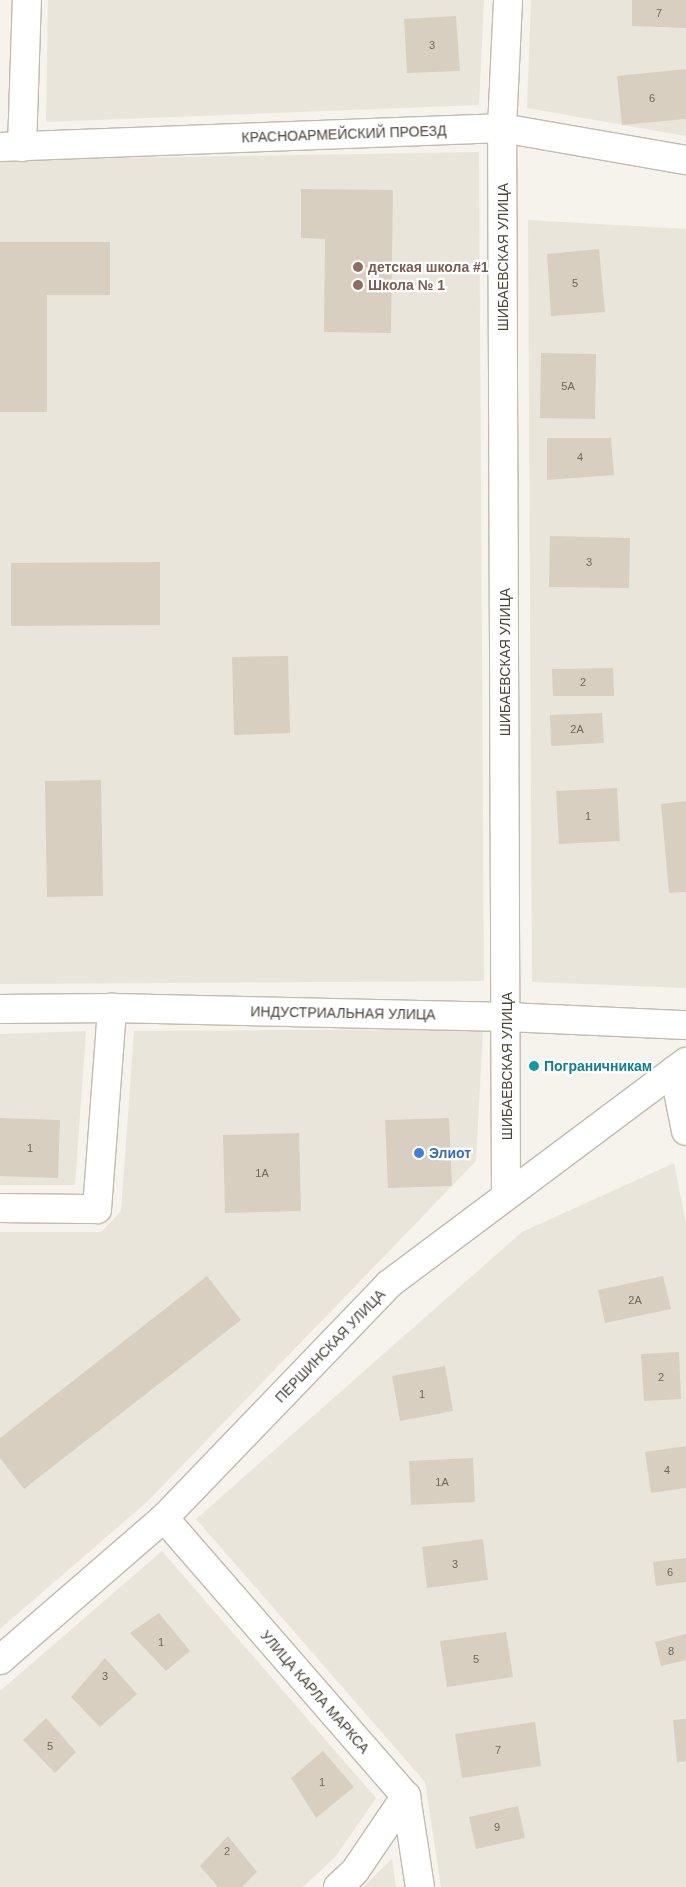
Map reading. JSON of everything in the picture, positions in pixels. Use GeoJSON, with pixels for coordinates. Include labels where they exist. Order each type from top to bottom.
{"type":"FeatureCollection","features":[{"type":"Feature","properties":{"kind":"street"},"geometry":{"type":"LineString","coordinates":[[11,147],[28,0]]}},
{"type":"Feature","properties":{"kind":"street","name":"ШИБАЕВСКАЯ УЛИЦА"},"geometry":{"type":"LineString","coordinates":[[506,1195],[508,1017],[502,128],[508,0]]}},
{"type":"Feature","properties":{"kind":"street","name":"КРАСНОАРМЕЙСКИЙ ПРОЕЗД"},"geometry":{"type":"LineString","coordinates":[[11,147],[502,128],[686,160]]}},
{"type":"Feature","properties":{"kind":"street"},"geometry":{"type":"LineString","coordinates":[[0,1208],[97,1209],[112,1008]]}},
{"type":"Feature","properties":{"kind":"street","name":"ИНДУСТРИАЛЬНАЯ УЛИЦА"},"geometry":{"type":"LineString","coordinates":[[0,1009],[112,1008],[508,1017],[686,1025]]}},
{"type":"Feature","properties":{"kind":"street"},"geometry":{"type":"LineString","coordinates":[[680,1067],[686,1131]]}},
{"type":"Feature","properties":{"kind":"street","name":"ПЕРШИНСКАЯ УЛИЦА"},"geometry":{"type":"LineString","coordinates":[[0,1660],[164,1518],[389,1284],[680,1067]]}},
{"type":"Feature","properties":{"kind":"street","name":"УЛИЦА КАРЛА МАРКСА"},"geometry":{"type":"LineString","coordinates":[[164,1518],[406,1796]]}},
{"type":"Feature","properties":{"kind":"street"},"geometry":{"type":"LineString","coordinates":[[338,1887],[355,1872],[406,1796]]}},
{"type":"Feature","properties":{"kind":"street"},"geometry":{"type":"LineString","coordinates":[[406,1796],[420,1887]]}},
{"type":"Feature","properties":{"kind":"shaded area"},"geometry":{"type":"Polygon","coordinates":[[[48,0],[484,0],[479,105],[46,122],[48,0]]]}},
{"type":"Feature","properties":{"kind":"shaded area"},"geometry":{"type":"Polygon","coordinates":[[[531,0],[686,0],[686,136],[527,108],[531,0]]]}},
{"type":"Feature","properties":{"kind":"shaded area"},"geometry":{"type":"Polygon","coordinates":[[[479,152],[484,981],[0,984],[0,160],[479,152]]]}},
{"type":"Feature","properties":{"kind":"shaded area"},"geometry":{"type":"Polygon","coordinates":[[[528,220],[686,229],[686,988],[532,982],[528,220]]]}},
{"type":"Feature","properties":{"kind":"shaded area"},"geometry":{"type":"Polygon","coordinates":[[[483,1029],[476,1161],[148,1501],[0,1629],[0,1232],[101,1232],[121,1211],[134,1031],[483,1029]]]}},
{"type":"Feature","properties":{"kind":"shaded area"},"geometry":{"type":"Polygon","coordinates":[[[86,1031],[75,1185],[0,1185],[0,1034],[86,1031]]]}},
{"type":"Feature","properties":{"kind":"shaded area"},"geometry":{"type":"Polygon","coordinates":[[[674,1163],[686,1224],[686,1887],[441,1887],[425,1782],[196,1519],[522,1232],[674,1163]]]}},
{"type":"Feature","properties":{"kind":"shaded area"},"geometry":{"type":"Polygon","coordinates":[[[162,1551],[376,1798],[336,1856],[303,1887],[0,1887],[0,1691],[162,1551]]]}},
{"type":"Feature","properties":{"kind":"shaded area"},"geometry":{"type":"Polygon","coordinates":[[[392,1859],[396,1887],[363,1887],[392,1859]]]}},
{"type":"Feature","properties":{"kind":"building"},"geometry":{"type":"Polygon","coordinates":[[[632,0],[686,0],[686,28],[632,26],[632,0]]]}},
{"type":"Feature","properties":{"kind":"building"},"geometry":{"type":"Polygon","coordinates":[[[456,16],[460,71],[407,73],[404,19],[456,16]]]}},
{"type":"Feature","properties":{"kind":"building"},"geometry":{"type":"Polygon","coordinates":[[[686,69],[686,119],[622,125],[617,76],[686,69]]]}},
{"type":"Feature","properties":{"kind":"building","name":"Школа № 1"},"geometry":{"type":"Polygon","coordinates":[[[301,189],[393,190],[391,333],[324,332],[325,239],[301,238],[301,189]]]}},
{"type":"Feature","properties":{"kind":"building"},"geometry":{"type":"Polygon","coordinates":[[[0,242],[110,242],[110,295],[47,295],[47,412],[0,412],[0,242]]]}},
{"type":"Feature","properties":{"kind":"building"},"geometry":{"type":"Polygon","coordinates":[[[599,249],[605,312],[551,316],[547,254],[599,249]]]}},
{"type":"Feature","properties":{"kind":"building"},"geometry":{"type":"Polygon","coordinates":[[[541,353],[596,354],[595,419],[540,418],[541,353]]]}},
{"type":"Feature","properties":{"kind":"building"},"geometry":{"type":"Polygon","coordinates":[[[547,438],[611,438],[614,475],[547,480],[547,438]]]}},
{"type":"Feature","properties":{"kind":"building"},"geometry":{"type":"Polygon","coordinates":[[[550,536],[630,538],[629,588],[549,587],[550,536]]]}},
{"type":"Feature","properties":{"kind":"building"},"geometry":{"type":"Polygon","coordinates":[[[160,562],[160,625],[11,626],[11,563],[160,562]]]}},
{"type":"Feature","properties":{"kind":"building"},"geometry":{"type":"Polygon","coordinates":[[[288,656],[290,733],[234,735],[232,657],[288,656]]]}},
{"type":"Feature","properties":{"kind":"building"},"geometry":{"type":"Polygon","coordinates":[[[613,668],[614,696],[553,696],[552,669],[613,668]]]}},
{"type":"Feature","properties":{"kind":"building"},"geometry":{"type":"Polygon","coordinates":[[[602,713],[604,743],[551,746],[550,715],[602,713]]]}},
{"type":"Feature","properties":{"kind":"building"},"geometry":{"type":"Polygon","coordinates":[[[101,780],[103,896],[47,897],[45,781],[101,780]]]}},
{"type":"Feature","properties":{"kind":"building"},"geometry":{"type":"Polygon","coordinates":[[[617,788],[620,841],[559,844],[556,791],[617,788]]]}},
{"type":"Feature","properties":{"kind":"building"},"geometry":{"type":"Polygon","coordinates":[[[686,801],[686,892],[669,893],[661,804],[686,801]]]}},
{"type":"Feature","properties":{"kind":"building"},"geometry":{"type":"Polygon","coordinates":[[[0,1118],[60,1120],[58,1178],[0,1176],[0,1118]]]}},
{"type":"Feature","properties":{"kind":"building","name":"Элиот"},"geometry":{"type":"Polygon","coordinates":[[[449,1118],[452,1186],[388,1188],[385,1120],[449,1118]]]}},
{"type":"Feature","properties":{"kind":"building"},"geometry":{"type":"Polygon","coordinates":[[[299,1133],[301,1211],[225,1213],[223,1135],[299,1133]]]}},
{"type":"Feature","properties":{"kind":"building"},"geometry":{"type":"Polygon","coordinates":[[[207,1276],[241,1320],[24,1489],[0,1458],[0,1438],[207,1276]]]}},
{"type":"Feature","properties":{"kind":"building"},"geometry":{"type":"Polygon","coordinates":[[[663,1276],[671,1309],[605,1323],[598,1290],[663,1276]]]}},
{"type":"Feature","properties":{"kind":"building"},"geometry":{"type":"Polygon","coordinates":[[[679,1352],[681,1399],[644,1401],[641,1354],[679,1352]]]}},
{"type":"Feature","properties":{"kind":"building"},"geometry":{"type":"Polygon","coordinates":[[[445,1366],[453,1411],[400,1421],[392,1376],[445,1366]]]}},
{"type":"Feature","properties":{"kind":"building"},"geometry":{"type":"Polygon","coordinates":[[[686,1446],[686,1488],[651,1493],[645,1452],[686,1446]]]}},
{"type":"Feature","properties":{"kind":"building"},"geometry":{"type":"Polygon","coordinates":[[[473,1458],[475,1502],[411,1505],[409,1461],[473,1458]]]}},
{"type":"Feature","properties":{"kind":"building"},"geometry":{"type":"Polygon","coordinates":[[[483,1539],[488,1580],[427,1588],[422,1547],[483,1539]]]}},
{"type":"Feature","properties":{"kind":"building"},"geometry":{"type":"Polygon","coordinates":[[[686,1558],[686,1582],[656,1586],[653,1562],[686,1558]]]}},
{"type":"Feature","properties":{"kind":"building"},"geometry":{"type":"Polygon","coordinates":[[[159,1613],[190,1651],[166,1671],[130,1633],[159,1613]]]}},
{"type":"Feature","properties":{"kind":"building"},"geometry":{"type":"Polygon","coordinates":[[[506,1632],[513,1677],[447,1687],[440,1641],[506,1632]]]}},
{"type":"Feature","properties":{"kind":"building"},"geometry":{"type":"Polygon","coordinates":[[[686,1634],[686,1660],[661,1666],[655,1642],[686,1634]]]}},
{"type":"Feature","properties":{"kind":"building"},"geometry":{"type":"Polygon","coordinates":[[[105,1658],[137,1694],[100,1727],[71,1697],[105,1658]]]}},
{"type":"Feature","properties":{"kind":"building"},"geometry":{"type":"Polygon","coordinates":[[[46,1718],[76,1752],[55,1773],[23,1740],[46,1718]]]}},
{"type":"Feature","properties":{"kind":"building"},"geometry":{"type":"Polygon","coordinates":[[[686,1719],[686,1761],[677,1762],[673,1720],[686,1719]]]}},
{"type":"Feature","properties":{"kind":"building"},"geometry":{"type":"Polygon","coordinates":[[[535,1722],[541,1766],[462,1778],[455,1734],[535,1722]]]}},
{"type":"Feature","properties":{"kind":"building"},"geometry":{"type":"Polygon","coordinates":[[[323,1751],[354,1787],[316,1818],[291,1778],[323,1751]]]}},
{"type":"Feature","properties":{"kind":"building"},"geometry":{"type":"Polygon","coordinates":[[[518,1806],[525,1838],[476,1849],[469,1817],[518,1806]]]}},
{"type":"Feature","properties":{"kind":"building"},"geometry":{"type":"Polygon","coordinates":[[[228,1836],[257,1872],[242,1887],[218,1887],[200,1866],[228,1836]]]}},
{"type":"Feature","properties":{"kind":"place","name":"детская школа #1"},"geometry":{"type":"Point","coordinates":[358,267]}},
{"type":"Feature","properties":{"kind":"place","name":"Школа № 1"},"geometry":{"type":"Point","coordinates":[358,285]}},
{"type":"Feature","properties":{"kind":"place","name":"Пограничникам"},"geometry":{"type":"Point","coordinates":[534,1066]}},
{"type":"Feature","properties":{"kind":"place","name":"Элиот"},"geometry":{"type":"Point","coordinates":[419,1153]}}]}
